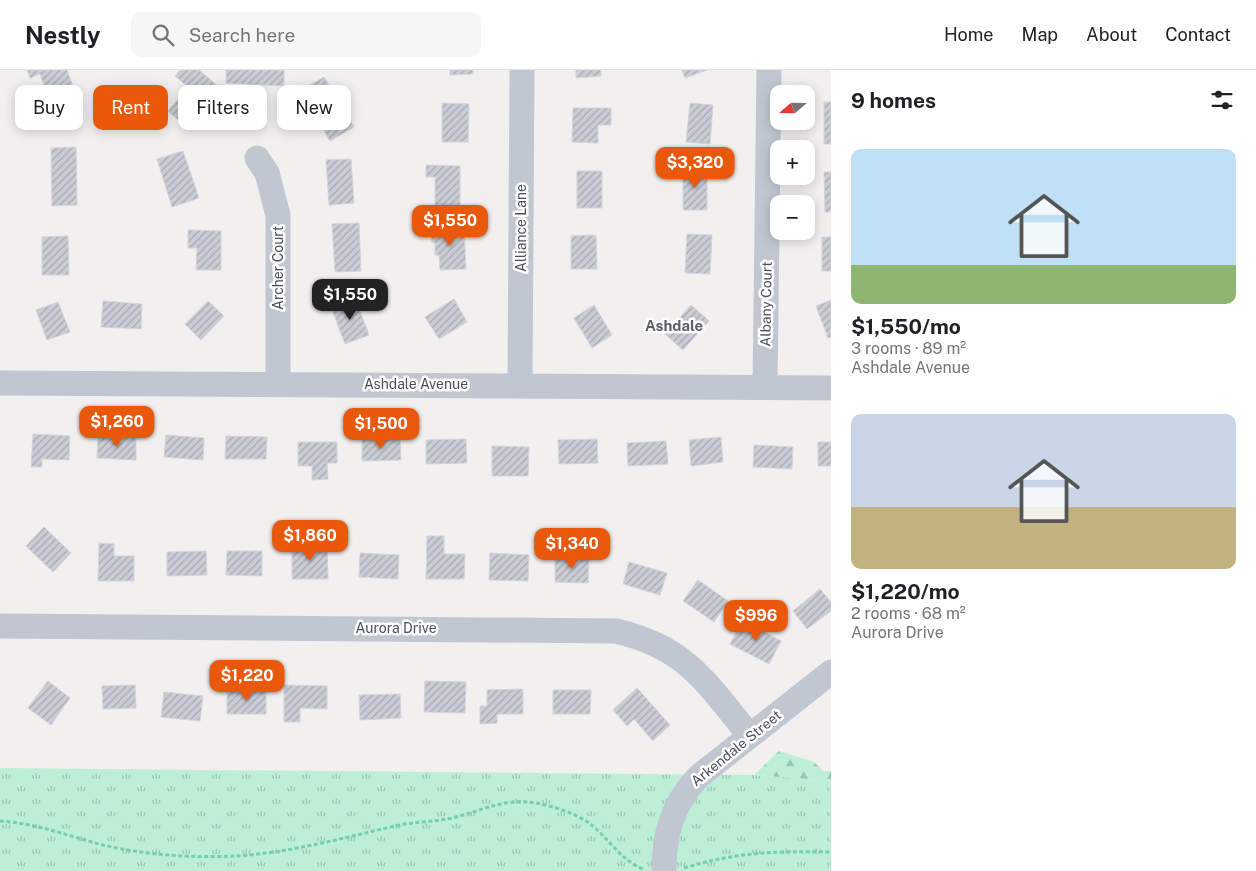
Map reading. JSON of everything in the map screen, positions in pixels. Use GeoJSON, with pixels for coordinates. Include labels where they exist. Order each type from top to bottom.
{"type":"FeatureCollection","features":[{"type":"Feature","properties":{"kind":"street","name":"Alliance Lane"},"geometry":{"type":"LineString","coordinates":[[520,385],[522,70]]}},
{"type":"Feature","properties":{"kind":"street","name":"Albany Court"},"geometry":{"type":"LineString","coordinates":[[765,387],[769,70]]}},
{"type":"Feature","properties":{"kind":"street","name":"Archer Court"},"geometry":{"type":"LineString","coordinates":[[257,158],[267,173],[278,215],[278,383]]}},
{"type":"Feature","properties":{"kind":"street","name":"Ashdale Avenue"},"geometry":{"type":"LineString","coordinates":[[0,383],[278,383],[831,388]]}},
{"type":"Feature","properties":{"kind":"street","name":"Aurora Drive"},"geometry":{"type":"LineString","coordinates":[[0,626],[616,631],[641,637],[681,658],[696,671],[750,736]]}},
{"type":"Feature","properties":{"kind":"street","name":"Arkendale Street"},"geometry":{"type":"LineString","coordinates":[[664,871],[667,828],[675,808],[686,790],[698,777],[831,672]]}},
{"type":"Feature","properties":{"kind":"path"},"geometry":{"type":"LineString","coordinates":[[0,821],[18,822],[100,844],[145,852],[190,856],[236,856],[280,852],[396,825],[449,819],[495,804],[515,802],[536,803],[573,815],[588,823],[632,865],[646,871]]}},
{"type":"Feature","properties":{"kind":"path"},"geometry":{"type":"LineString","coordinates":[[676,871],[715,858],[758,852],[831,852]]}},
{"type":"Feature","properties":{"kind":"green space"},"geometry":{"type":"Polygon","coordinates":[[[779,751],[814,762],[823,771],[831,771],[831,781],[754,775],[779,751]]]}},
{"type":"Feature","properties":{"kind":"green space"},"geometry":{"type":"Polygon","coordinates":[[[0,768],[754,775],[831,781],[831,871],[0,871],[0,768]]]}},
{"type":"Feature","properties":{"kind":"building"},"geometry":{"type":"Polygon","coordinates":[[[27,70],[67,70],[72,85],[44,85],[40,74],[30,78],[27,70]]]}},
{"type":"Feature","properties":{"kind":"building"},"geometry":{"type":"Polygon","coordinates":[[[180,70],[199,70],[217,85],[186,85],[175,76],[180,70]]]}},
{"type":"Feature","properties":{"kind":"building"},"geometry":{"type":"Polygon","coordinates":[[[226,70],[284,70],[284,85],[226,83],[226,70]]]}},
{"type":"Feature","properties":{"kind":"building"},"geometry":{"type":"Polygon","coordinates":[[[450,70],[473,70],[473,74],[450,75],[450,70]]]}},
{"type":"Feature","properties":{"kind":"building"},"geometry":{"type":"Polygon","coordinates":[[[576,70],[601,70],[601,76],[576,78],[576,70]]]}},
{"type":"Feature","properties":{"kind":"building"},"geometry":{"type":"Polygon","coordinates":[[[682,70],[707,70],[685,78],[682,70]]]}},
{"type":"Feature","properties":{"kind":"building"},"geometry":{"type":"Polygon","coordinates":[[[324,77],[329,85],[310,85],[324,77]]]}},
{"type":"Feature","properties":{"kind":"building"},"geometry":{"type":"Polygon","coordinates":[[[178,99],[178,120],[168,111],[178,99]]]}},
{"type":"Feature","properties":{"kind":"building"},"geometry":{"type":"Polygon","coordinates":[[[824,102],[831,102],[831,144],[824,144],[824,102]]]}},
{"type":"Feature","properties":{"kind":"building"},"geometry":{"type":"Polygon","coordinates":[[[442,103],[469,104],[468,142],[442,142],[442,103]]]}},
{"type":"Feature","properties":{"kind":"building"},"geometry":{"type":"Polygon","coordinates":[[[690,103],[713,105],[710,144],[686,142],[690,103]]]}},
{"type":"Feature","properties":{"kind":"building"},"geometry":{"type":"Polygon","coordinates":[[[573,108],[611,108],[611,125],[598,125],[598,143],[572,142],[573,108]]]}},
{"type":"Feature","properties":{"kind":"building"},"geometry":{"type":"Polygon","coordinates":[[[324,130],[349,130],[330,141],[324,130]]]}},
{"type":"Feature","properties":{"kind":"building"},"geometry":{"type":"Polygon","coordinates":[[[76,147],[77,205],[52,206],[51,148],[76,147]]]}},
{"type":"Feature","properties":{"kind":"building"},"geometry":{"type":"Polygon","coordinates":[[[183,151],[199,198],[172,207],[157,159],[183,151]]]}},
{"type":"Feature","properties":{"kind":"building"},"geometry":{"type":"Polygon","coordinates":[[[351,159],[354,203],[329,205],[326,160],[351,159]]]}},
{"type":"Feature","properties":{"kind":"building"},"geometry":{"type":"Polygon","coordinates":[[[426,165],[460,166],[460,208],[435,208],[435,177],[426,177],[426,165]]]}},
{"type":"Feature","properties":{"kind":"building"},"geometry":{"type":"Polygon","coordinates":[[[683,168],[707,169],[707,210],[683,210],[683,168]]]}},
{"type":"Feature","properties":{"kind":"building"},"geometry":{"type":"Polygon","coordinates":[[[577,171],[602,171],[602,208],[577,208],[577,171]]]}},
{"type":"Feature","properties":{"kind":"building"},"geometry":{"type":"Polygon","coordinates":[[[824,172],[831,172],[831,212],[825,212],[824,172]]]}},
{"type":"Feature","properties":{"kind":"building"},"geometry":{"type":"Polygon","coordinates":[[[359,223],[361,271],[335,272],[332,224],[359,223]]]}},
{"type":"Feature","properties":{"kind":"building"},"geometry":{"type":"Polygon","coordinates":[[[464,226],[466,269],[440,270],[439,255],[435,255],[435,243],[432,243],[431,228],[464,226]]]}},
{"type":"Feature","properties":{"kind":"building"},"geometry":{"type":"Polygon","coordinates":[[[188,230],[221,231],[221,270],[196,270],[197,248],[188,248],[188,230]]]}},
{"type":"Feature","properties":{"kind":"building"},"geometry":{"type":"Polygon","coordinates":[[[687,234],[712,235],[710,274],[685,273],[687,234]]]}},
{"type":"Feature","properties":{"kind":"building"},"geometry":{"type":"Polygon","coordinates":[[[596,235],[597,269],[571,269],[571,236],[596,235]]]}},
{"type":"Feature","properties":{"kind":"building"},"geometry":{"type":"Polygon","coordinates":[[[68,236],[69,275],[42,275],[42,237],[68,236]]]}},
{"type":"Feature","properties":{"kind":"building"},"geometry":{"type":"Polygon","coordinates":[[[822,237],[831,237],[831,271],[822,271],[822,237]]]}},
{"type":"Feature","properties":{"kind":"building"},"geometry":{"type":"Polygon","coordinates":[[[355,298],[369,335],[345,344],[331,307],[355,298]]]}},
{"type":"Feature","properties":{"kind":"building"},"geometry":{"type":"Polygon","coordinates":[[[454,299],[467,322],[439,339],[425,317],[454,299]]]}},
{"type":"Feature","properties":{"kind":"building"},"geometry":{"type":"Polygon","coordinates":[[[831,300],[831,337],[828,338],[816,306],[831,300]]]}},
{"type":"Feature","properties":{"kind":"building"},"geometry":{"type":"Polygon","coordinates":[[[103,301],[142,304],[141,329],[101,327],[103,301]]]}},
{"type":"Feature","properties":{"kind":"building"},"geometry":{"type":"Polygon","coordinates":[[[208,301],[224,316],[201,340],[185,324],[208,301]]]}},
{"type":"Feature","properties":{"kind":"building"},"geometry":{"type":"Polygon","coordinates":[[[58,302],[70,332],[47,340],[36,310],[58,302]]]}},
{"type":"Feature","properties":{"kind":"building"},"geometry":{"type":"Polygon","coordinates":[[[594,305],[612,335],[592,348],[574,318],[594,305]]]}},
{"type":"Feature","properties":{"kind":"building"},"geometry":{"type":"Polygon","coordinates":[[[691,305],[709,321],[683,350],[665,334],[691,305]]]}},
{"type":"Feature","properties":{"kind":"building"},"geometry":{"type":"Polygon","coordinates":[[[33,434],[70,436],[69,460],[42,459],[42,467],[31,467],[33,434]]]}},
{"type":"Feature","properties":{"kind":"building"},"geometry":{"type":"Polygon","coordinates":[[[166,435],[204,438],[203,460],[164,457],[166,435]]]}},
{"type":"Feature","properties":{"kind":"building"},"geometry":{"type":"Polygon","coordinates":[[[226,436],[267,437],[266,459],[225,459],[226,436]]]}},
{"type":"Feature","properties":{"kind":"building"},"geometry":{"type":"Polygon","coordinates":[[[98,437],[136,438],[136,460],[97,458],[98,437]]]}},
{"type":"Feature","properties":{"kind":"building"},"geometry":{"type":"Polygon","coordinates":[[[721,437],[723,462],[691,466],[689,440],[721,437]]]}},
{"type":"Feature","properties":{"kind":"building"},"geometry":{"type":"Polygon","coordinates":[[[400,438],[401,460],[362,461],[362,439],[400,438]]]}},
{"type":"Feature","properties":{"kind":"building"},"geometry":{"type":"Polygon","coordinates":[[[466,439],[467,463],[426,464],[426,440],[466,439]]]}},
{"type":"Feature","properties":{"kind":"building"},"geometry":{"type":"Polygon","coordinates":[[[597,439],[598,463],[559,464],[558,440],[597,439]]]}},
{"type":"Feature","properties":{"kind":"building"},"geometry":{"type":"Polygon","coordinates":[[[666,441],[668,464],[628,466],[627,443],[666,441]]]}},
{"type":"Feature","properties":{"kind":"building"},"geometry":{"type":"Polygon","coordinates":[[[298,442],[337,442],[337,463],[327,463],[328,479],[312,480],[312,466],[298,466],[298,442]]]}},
{"type":"Feature","properties":{"kind":"building"},"geometry":{"type":"Polygon","coordinates":[[[818,442],[831,442],[831,466],[818,466],[818,442]]]}},
{"type":"Feature","properties":{"kind":"building"},"geometry":{"type":"Polygon","coordinates":[[[754,445],[793,447],[792,469],[753,467],[754,445]]]}},
{"type":"Feature","properties":{"kind":"building"},"geometry":{"type":"Polygon","coordinates":[[[492,446],[529,447],[528,476],[492,476],[492,446]]]}},
{"type":"Feature","properties":{"kind":"building"},"geometry":{"type":"Polygon","coordinates":[[[44,527],[71,553],[53,572],[26,546],[44,527]]]}},
{"type":"Feature","properties":{"kind":"building"},"geometry":{"type":"Polygon","coordinates":[[[427,536],[444,536],[444,554],[465,554],[464,579],[426,579],[427,536]]]}},
{"type":"Feature","properties":{"kind":"building"},"geometry":{"type":"Polygon","coordinates":[[[99,543],[114,544],[114,556],[134,556],[134,581],[98,581],[99,543]]]}},
{"type":"Feature","properties":{"kind":"building"},"geometry":{"type":"Polygon","coordinates":[[[292,544],[327,544],[328,579],[292,579],[292,544]]]}},
{"type":"Feature","properties":{"kind":"building"},"geometry":{"type":"Polygon","coordinates":[[[206,551],[207,575],[167,576],[167,552],[206,551]]]}},
{"type":"Feature","properties":{"kind":"building"},"geometry":{"type":"Polygon","coordinates":[[[227,551],[262,551],[262,576],[226,575],[227,551]]]}},
{"type":"Feature","properties":{"kind":"building"},"geometry":{"type":"Polygon","coordinates":[[[360,553],[399,555],[398,579],[359,577],[360,553]]]}},
{"type":"Feature","properties":{"kind":"building"},"geometry":{"type":"Polygon","coordinates":[[[490,553],[529,555],[528,581],[489,580],[490,553]]]}},
{"type":"Feature","properties":{"kind":"building"},"geometry":{"type":"Polygon","coordinates":[[[555,558],[589,559],[588,583],[555,582],[555,558]]]}},
{"type":"Feature","properties":{"kind":"building"},"geometry":{"type":"Polygon","coordinates":[[[629,562],[667,573],[660,595],[623,584],[629,562]]]}},
{"type":"Feature","properties":{"kind":"building"},"geometry":{"type":"Polygon","coordinates":[[[698,580],[728,601],[714,622],[683,601],[698,580]]]}},
{"type":"Feature","properties":{"kind":"building"},"geometry":{"type":"Polygon","coordinates":[[[820,589],[831,602],[831,611],[807,629],[793,611],[820,589]]]}},
{"type":"Feature","properties":{"kind":"building"},"geometry":{"type":"Polygon","coordinates":[[[743,620],[781,641],[769,664],[730,644],[743,620]]]}},
{"type":"Feature","properties":{"kind":"building"},"geometry":{"type":"Polygon","coordinates":[[[48,681],[70,698],[51,725],[28,708],[48,681]]]}},
{"type":"Feature","properties":{"kind":"building"},"geometry":{"type":"Polygon","coordinates":[[[425,681],[466,682],[465,713],[424,712],[425,681]]]}},
{"type":"Feature","properties":{"kind":"building"},"geometry":{"type":"Polygon","coordinates":[[[135,685],[136,708],[103,709],[102,686],[135,685]]]}},
{"type":"Feature","properties":{"kind":"building"},"geometry":{"type":"Polygon","coordinates":[[[284,685],[327,686],[327,709],[300,708],[300,722],[284,722],[284,685]]]}},
{"type":"Feature","properties":{"kind":"building"},"geometry":{"type":"Polygon","coordinates":[[[637,688],[670,725],[653,741],[634,719],[627,726],[613,710],[637,688]]]}},
{"type":"Feature","properties":{"kind":"building"},"geometry":{"type":"Polygon","coordinates":[[[227,689],[266,689],[266,714],[227,714],[227,689]]]}},
{"type":"Feature","properties":{"kind":"building"},"geometry":{"type":"Polygon","coordinates":[[[523,689],[523,714],[497,714],[497,723],[480,724],[480,706],[487,706],[487,690],[523,689]]]}},
{"type":"Feature","properties":{"kind":"building"},"geometry":{"type":"Polygon","coordinates":[[[553,690],[591,690],[590,714],[553,714],[553,690]]]}},
{"type":"Feature","properties":{"kind":"building"},"geometry":{"type":"Polygon","coordinates":[[[164,692],[203,696],[200,721],[161,717],[164,692]]]}},
{"type":"Feature","properties":{"kind":"building"},"geometry":{"type":"Polygon","coordinates":[[[400,694],[401,718],[360,720],[359,695],[400,694]]]}},
{"type":"Feature","properties":{"kind":"district","name":"Ashdale"},"geometry":{"type":"Point","coordinates":[674,326]}}]}
